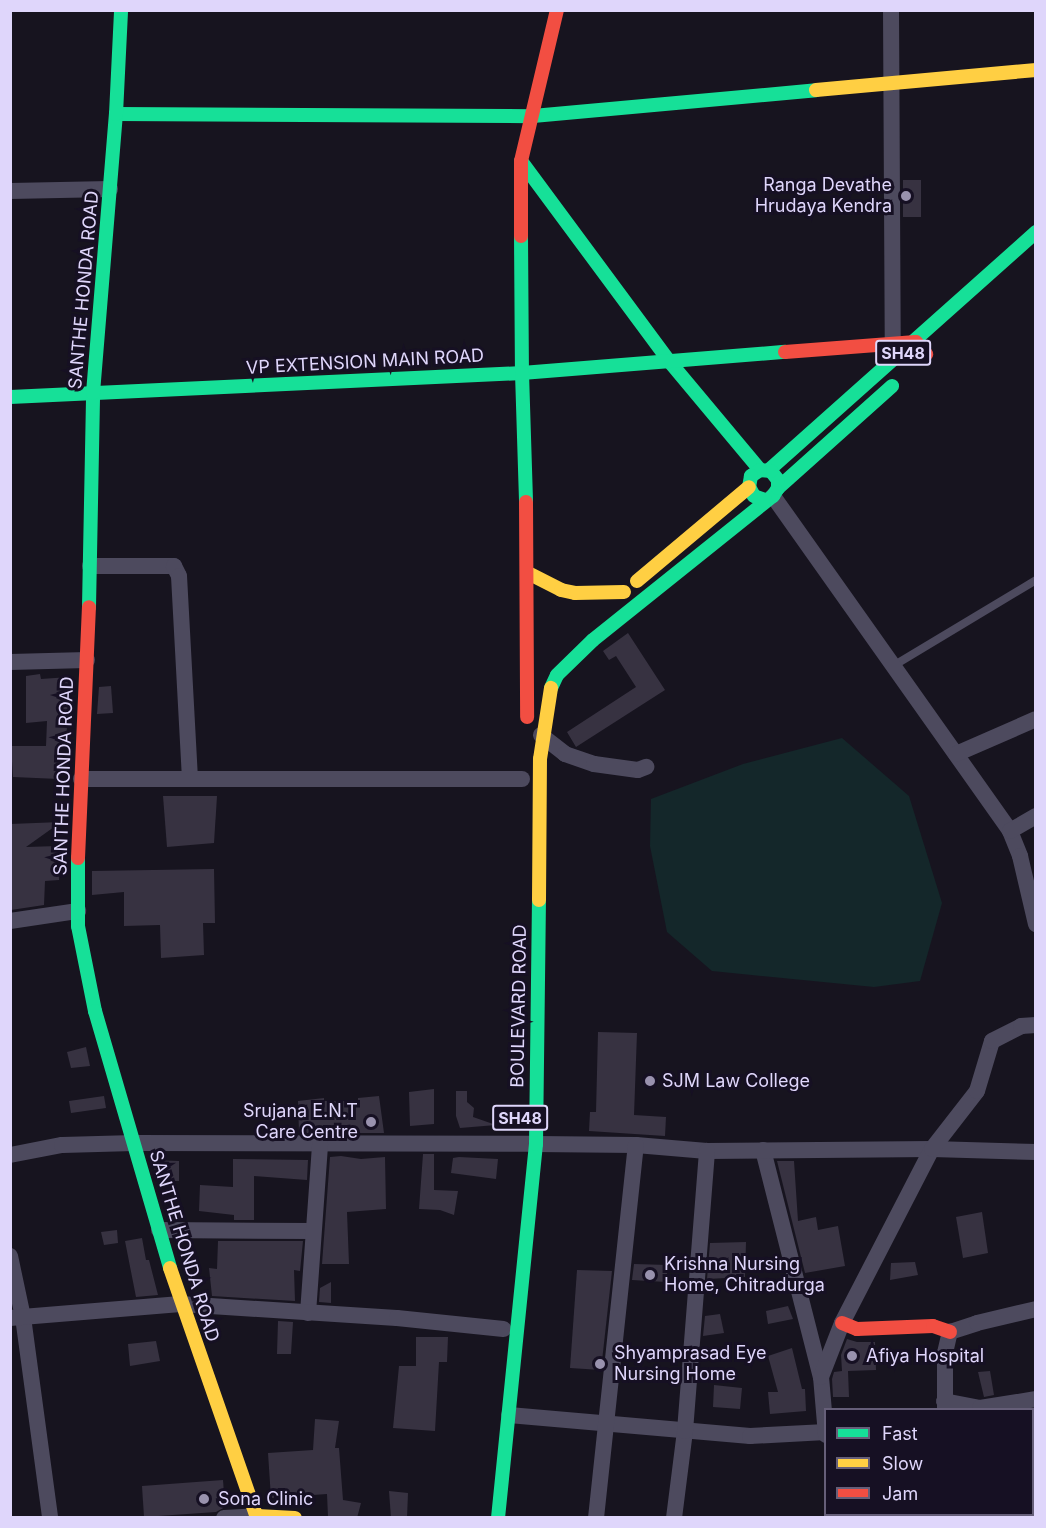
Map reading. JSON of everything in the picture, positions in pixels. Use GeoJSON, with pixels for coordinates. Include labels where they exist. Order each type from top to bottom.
{"type":"FeatureCollection","features":[{"type":"Feature","properties":{"kind":"main road","name":"SANTHE HONDA ROAD"},"geometry":{"type":"LineString","coordinates":[[121,10],[116,114],[93,393],[90,566],[81,779],[78,926],[95,1011],[180,1304],[257,1517]]}},
{"type":"Feature","properties":{"kind":"main road"},"geometry":{"type":"LineString","coordinates":[[531,727],[522,373],[521,161],[557,10]]}},
{"type":"Feature","properties":{"kind":"main road"},"geometry":{"type":"LineString","coordinates":[[116,114],[533,116],[1035,69]]}},
{"type":"Feature","properties":{"kind":"main road"},"geometry":{"type":"LineString","coordinates":[[521,161],[669,361],[764,470],[778,480],[772,495],[754,496],[749,486]]}},
{"type":"Feature","properties":{"kind":"main road","name":"SH48"},"geometry":{"type":"LineString","coordinates":[[607,607],[749,486],[751,476],[764,470],[916,342],[1035,232]]}},
{"type":"Feature","properties":{"kind":"main road"},"geometry":{"type":"LineString","coordinates":[[916,342],[926,355]]}},
{"type":"Feature","properties":{"kind":"main road","name":"VP EXTENSION MAIN ROAD"},"geometry":{"type":"LineString","coordinates":[[10,397],[522,373],[916,342]]}},
{"type":"Feature","properties":{"kind":"main road","name":"SH48"},"geometry":{"type":"LineString","coordinates":[[772,495],[901,377]]}},
{"type":"Feature","properties":{"kind":"main road","name":"BOULEVARD ROAD"},"geometry":{"type":"LineString","coordinates":[[498,1518],[509,1415],[523,1143],[531,727],[545,710],[557,675],[572,658],[772,495]]}},
{"type":"Feature","properties":{"kind":"main road"},"geometry":{"type":"LineString","coordinates":[[528,573],[561,590],[575,593],[624,592]]}},
{"type":"Feature","properties":{"kind":"main road","name":"SH48"},"geometry":{"type":"LineString","coordinates":[[531,727],[540,672]]}},
{"type":"Feature","properties":{"kind":"main road"},"geometry":{"type":"LineString","coordinates":[[484,1518],[505,1306]]}},
{"type":"Feature","properties":{"kind":"main road"},"geometry":{"type":"LineString","coordinates":[[842,1323],[857,1329],[933,1326],[950,1332]]}},
{"type":"Feature","properties":{"kind":"main road"},"geometry":{"type":"LineString","coordinates":[[257,1517],[295,1518]]}},
{"type":"Feature","properties":{"kind":"street"},"geometry":{"type":"LineString","coordinates":[[891,10],[893,344]]}},
{"type":"Feature","properties":{"kind":"street"},"geometry":{"type":"LineString","coordinates":[[10,191],[110,189]]}},
{"type":"Feature","properties":{"kind":"street"},"geometry":{"type":"LineString","coordinates":[[772,495],[1010,831],[1020,856],[1035,924]]}},
{"type":"Feature","properties":{"kind":"street"},"geometry":{"type":"LineString","coordinates":[[90,566],[174,566],[179,576],[190,779]]}},
{"type":"Feature","properties":{"kind":"street"},"geometry":{"type":"LineString","coordinates":[[10,662],[87,660]]}},
{"type":"Feature","properties":{"kind":"street"},"geometry":{"type":"LineString","coordinates":[[956,754],[1035,719]]}},
{"type":"Feature","properties":{"kind":"street"},"geometry":{"type":"LineString","coordinates":[[531,727],[565,754],[594,764],[638,770],[646,767]]}},
{"type":"Feature","properties":{"kind":"street"},"geometry":{"type":"LineString","coordinates":[[81,779],[522,779]]}},
{"type":"Feature","properties":{"kind":"street"},"geometry":{"type":"LineString","coordinates":[[1010,831],[1035,816]]}},
{"type":"Feature","properties":{"kind":"street"},"geometry":{"type":"LineString","coordinates":[[10,921],[78,912]]}},
{"type":"Feature","properties":{"kind":"street"},"geometry":{"type":"LineString","coordinates":[[821,1377],[842,1323],[932,1149],[977,1091],[992,1041],[1021,1026],[1035,1025]]}},
{"type":"Feature","properties":{"kind":"street"},"geometry":{"type":"LineString","coordinates":[[10,1155],[62,1145],[134,1143],[523,1143],[636,1145],[707,1150],[932,1149],[1035,1152]]}},
{"type":"Feature","properties":{"kind":"street"},"geometry":{"type":"LineString","coordinates":[[308,1313],[320,1144]]}},
{"type":"Feature","properties":{"kind":"street"},"geometry":{"type":"LineString","coordinates":[[596,1518],[636,1145]]}},
{"type":"Feature","properties":{"kind":"street"},"geometry":{"type":"LineString","coordinates":[[674,1518],[685,1431],[707,1150]]}},
{"type":"Feature","properties":{"kind":"street"},"geometry":{"type":"LineString","coordinates":[[763,1150],[821,1377],[824,1419]]}},
{"type":"Feature","properties":{"kind":"street"},"geometry":{"type":"LineString","coordinates":[[159,1230],[313,1231]]}},
{"type":"Feature","properties":{"kind":"street"},"geometry":{"type":"LineString","coordinates":[[10,1256],[17,1318],[50,1518]]}},
{"type":"Feature","properties":{"kind":"street"},"geometry":{"type":"LineString","coordinates":[[17,1318],[180,1304],[503,1329]]}},
{"type":"Feature","properties":{"kind":"street"},"geometry":{"type":"LineString","coordinates":[[1035,1309],[976,1323],[950,1332],[945,1353],[945,1405],[980,1408],[1035,1399]]}},
{"type":"Feature","properties":{"kind":"street"},"geometry":{"type":"LineString","coordinates":[[509,1415],[750,1436],[824,1433]]}},
{"type":"Feature","properties":{"kind":"street"},"geometry":{"type":"LineString","coordinates":[[224,1518],[257,1517]]}},
{"type":"Feature","properties":{"kind":"lane"},"geometry":{"type":"LineString","coordinates":[[893,666],[1035,580]]}},
{"type":"Feature","properties":{"kind":"green space"},"geometry":{"type":"Polygon","coordinates":[[[842,738],[909,796],[942,903],[920,981],[874,987],[712,971],[667,932],[650,846],[651,799],[743,764],[842,738]]]}},
{"type":"Feature","properties":{"kind":"building"},"geometry":{"type":"Polygon","coordinates":[[[903,180],[921,180],[921,217],[903,217],[903,180]]]}},
{"type":"Feature","properties":{"kind":"building"},"geometry":{"type":"Polygon","coordinates":[[[628,633],[665,690],[576,747],[567,732],[636,687],[616,656],[609,660],[603,651],[628,633]]]}},
{"type":"Feature","properties":{"kind":"building"},"geometry":{"type":"Polygon","coordinates":[[[40,674],[41,679],[69,677],[66,749],[60,749],[59,779],[13,777],[11,746],[46,746],[47,721],[26,723],[26,676],[40,674]]]}},
{"type":"Feature","properties":{"kind":"building"},"geometry":{"type":"Polygon","coordinates":[[[111,686],[113,713],[97,714],[99,687],[111,686]]]}},
{"type":"Feature","properties":{"kind":"building"},"geometry":{"type":"Polygon","coordinates":[[[163,796],[217,796],[214,843],[167,847],[163,796]]]}},
{"type":"Feature","properties":{"kind":"building"},"geometry":{"type":"Polygon","coordinates":[[[61,822],[26,847],[58,846],[59,880],[45,881],[44,905],[11,910],[10,824],[61,822]]]}},
{"type":"Feature","properties":{"kind":"building"},"geometry":{"type":"Polygon","coordinates":[[[214,869],[215,923],[203,923],[204,955],[161,958],[160,925],[124,926],[124,892],[92,895],[92,871],[214,869]]]}},
{"type":"Feature","properties":{"kind":"building"},"geometry":{"type":"Polygon","coordinates":[[[598,1032],[637,1033],[634,1115],[666,1117],[665,1136],[589,1131],[590,1112],[596,1112],[598,1032]]]}},
{"type":"Feature","properties":{"kind":"building"},"geometry":{"type":"Polygon","coordinates":[[[86,1047],[90,1066],[71,1068],[67,1052],[86,1047]]]}},
{"type":"Feature","properties":{"kind":"building"},"geometry":{"type":"Polygon","coordinates":[[[434,1089],[434,1124],[410,1126],[409,1092],[434,1089]]]}},
{"type":"Feature","properties":{"kind":"building"},"geometry":{"type":"Polygon","coordinates":[[[456,1091],[467,1091],[467,1102],[474,1108],[473,1117],[496,1125],[460,1128],[456,1116],[456,1091]]]}},
{"type":"Feature","properties":{"kind":"building"},"geometry":{"type":"Polygon","coordinates":[[[104,1096],[106,1108],[71,1113],[69,1101],[104,1096]]]}},
{"type":"Feature","properties":{"kind":"building"},"geometry":{"type":"Polygon","coordinates":[[[379,1096],[384,1133],[299,1133],[298,1101],[324,1098],[324,1101],[358,1101],[358,1098],[379,1096]]]}},
{"type":"Feature","properties":{"kind":"building"},"geometry":{"type":"Polygon","coordinates":[[[423,1154],[434,1154],[434,1190],[458,1191],[454,1215],[440,1210],[419,1209],[423,1154]]]}},
{"type":"Feature","properties":{"kind":"building"},"geometry":{"type":"Polygon","coordinates":[[[330,1157],[361,1159],[385,1157],[386,1209],[347,1212],[349,1264],[322,1264],[330,1157]]]}},
{"type":"Feature","properties":{"kind":"building"},"geometry":{"type":"Polygon","coordinates":[[[453,1158],[498,1159],[496,1179],[451,1173],[453,1158]]]}},
{"type":"Feature","properties":{"kind":"building"},"geometry":{"type":"Polygon","coordinates":[[[233,1159],[308,1160],[307,1180],[254,1176],[254,1220],[234,1220],[234,1215],[199,1211],[200,1185],[233,1187],[233,1159]]]}},
{"type":"Feature","properties":{"kind":"building"},"geometry":{"type":"Polygon","coordinates":[[[152,1160],[179,1161],[179,1181],[158,1181],[152,1160]]]}},
{"type":"Feature","properties":{"kind":"building"},"geometry":{"type":"Polygon","coordinates":[[[777,1161],[794,1161],[798,1221],[816,1217],[818,1230],[838,1226],[845,1266],[805,1273],[777,1161]]]}},
{"type":"Feature","properties":{"kind":"building"},"geometry":{"type":"Polygon","coordinates":[[[982,1212],[988,1253],[963,1258],[956,1217],[982,1212]]]}},
{"type":"Feature","properties":{"kind":"building"},"geometry":{"type":"Polygon","coordinates":[[[117,1230],[118,1243],[104,1245],[101,1232],[117,1230]]]}},
{"type":"Feature","properties":{"kind":"building"},"geometry":{"type":"Polygon","coordinates":[[[142,1238],[146,1260],[149,1260],[158,1295],[136,1297],[125,1241],[142,1238]]]}},
{"type":"Feature","properties":{"kind":"building"},"geometry":{"type":"Polygon","coordinates":[[[218,1241],[303,1241],[300,1271],[294,1270],[295,1301],[212,1296],[209,1268],[217,1269],[218,1241]]]}},
{"type":"Feature","properties":{"kind":"building"},"geometry":{"type":"Polygon","coordinates":[[[746,1242],[745,1277],[707,1279],[710,1243],[746,1242]]]}},
{"type":"Feature","properties":{"kind":"building"},"geometry":{"type":"Polygon","coordinates":[[[915,1262],[918,1275],[890,1280],[891,1263],[915,1262]]]}},
{"type":"Feature","properties":{"kind":"building"},"geometry":{"type":"Polygon","coordinates":[[[634,1264],[668,1265],[666,1282],[632,1280],[634,1264]]]}},
{"type":"Feature","properties":{"kind":"building"},"geometry":{"type":"Polygon","coordinates":[[[577,1270],[612,1271],[601,1370],[570,1368],[577,1270]]]}},
{"type":"Feature","properties":{"kind":"building"},"geometry":{"type":"Polygon","coordinates":[[[331,1282],[331,1303],[319,1302],[320,1288],[331,1282]]]}},
{"type":"Feature","properties":{"kind":"building"},"geometry":{"type":"Polygon","coordinates":[[[788,1306],[793,1319],[768,1324],[766,1311],[788,1306]]]}},
{"type":"Feature","properties":{"kind":"building"},"geometry":{"type":"Polygon","coordinates":[[[720,1314],[724,1333],[703,1336],[705,1316],[720,1314]]]}},
{"type":"Feature","properties":{"kind":"building"},"geometry":{"type":"Polygon","coordinates":[[[278,1321],[293,1322],[291,1354],[277,1354],[278,1321]]]}},
{"type":"Feature","properties":{"kind":"building"},"geometry":{"type":"Polygon","coordinates":[[[416,1337],[448,1337],[447,1362],[439,1362],[435,1431],[393,1428],[399,1366],[416,1366],[416,1337]]]}},
{"type":"Feature","properties":{"kind":"building"},"geometry":{"type":"Polygon","coordinates":[[[847,1339],[857,1342],[875,1342],[876,1370],[848,1371],[849,1397],[833,1397],[832,1379],[834,1372],[842,1371],[841,1355],[847,1339]]]}},
{"type":"Feature","properties":{"kind":"building"},"geometry":{"type":"Polygon","coordinates":[[[156,1341],[160,1361],[130,1366],[128,1344],[156,1341]]]}},
{"type":"Feature","properties":{"kind":"building"},"geometry":{"type":"Polygon","coordinates":[[[792,1348],[802,1389],[805,1389],[806,1411],[770,1414],[768,1392],[778,1392],[768,1356],[792,1348]]]}},
{"type":"Feature","properties":{"kind":"building"},"geometry":{"type":"Polygon","coordinates":[[[990,1371],[994,1395],[984,1397],[978,1372],[990,1371]]]}},
{"type":"Feature","properties":{"kind":"building"},"geometry":{"type":"Polygon","coordinates":[[[714,1385],[742,1388],[740,1409],[713,1407],[714,1385]]]}},
{"type":"Feature","properties":{"kind":"building"},"geometry":{"type":"Polygon","coordinates":[[[315,1419],[339,1421],[335,1448],[339,1448],[343,1500],[361,1503],[357,1518],[328,1517],[327,1494],[271,1498],[268,1453],[313,1450],[315,1419]]]}},
{"type":"Feature","properties":{"kind":"building"},"geometry":{"type":"Polygon","coordinates":[[[223,1480],[225,1507],[216,1512],[144,1517],[142,1486],[223,1480]]]}},
{"type":"Feature","properties":{"kind":"building"},"geometry":{"type":"Polygon","coordinates":[[[389,1491],[408,1493],[407,1518],[391,1518],[389,1491]]]}},
{"type":"Feature","properties":{"kind":"traffic: fast"},"geometry":{"type":"LineString","coordinates":[[89,607],[93,393],[116,114],[121,10]]}},
{"type":"Feature","properties":{"kind":"traffic: fast"},"geometry":{"type":"LineString","coordinates":[[116,114],[533,116],[816,90]]}},
{"type":"Feature","properties":{"kind":"traffic: fast"},"geometry":{"type":"LineString","coordinates":[[521,161],[669,361],[760,470]]}},
{"type":"Feature","properties":{"kind":"traffic: fast"},"geometry":{"type":"LineString","coordinates":[[769,470],[1036,232]]}},
{"type":"Feature","properties":{"kind":"traffic: fast"},"geometry":{"type":"LineString","coordinates":[[521,236],[522,373],[785,352]]}},
{"type":"Feature","properties":{"kind":"traffic: fast"},"geometry":{"type":"LineString","coordinates":[[10,397],[522,373],[526,502]]}},
{"type":"Feature","properties":{"kind":"traffic: fast"},"geometry":{"type":"LineString","coordinates":[[778,488],[892,386]]}},
{"type":"Feature","properties":{"kind":"traffic: fast"},"geometry":{"type":"LineString","coordinates":[[551,688],[557,675],[593,640],[773,496],[778,488],[778,480],[771,471],[760,470],[751,476],[749,487],[754,496],[765,500]]}},
{"type":"Feature","properties":{"kind":"traffic: fast"},"geometry":{"type":"LineString","coordinates":[[78,858],[78,926],[95,1011],[170,1268]]}},
{"type":"Feature","properties":{"kind":"traffic: fast"},"geometry":{"type":"LineString","coordinates":[[498,1518],[536,1144],[539,900]]}},
{"type":"Feature","properties":{"kind":"traffic: slow"},"geometry":{"type":"LineString","coordinates":[[816,90],[1036,70]]}},
{"type":"Feature","properties":{"kind":"traffic: slow"},"geometry":{"type":"LineString","coordinates":[[637,581],[749,487]]}},
{"type":"Feature","properties":{"kind":"traffic: slow"},"geometry":{"type":"LineString","coordinates":[[528,573],[561,590],[575,593],[624,592]]}},
{"type":"Feature","properties":{"kind":"traffic: slow"},"geometry":{"type":"LineString","coordinates":[[539,900],[540,759],[551,688]]}},
{"type":"Feature","properties":{"kind":"traffic: slow"},"geometry":{"type":"LineString","coordinates":[[170,1268],[257,1518]]}},
{"type":"Feature","properties":{"kind":"traffic: slow"},"geometry":{"type":"LineString","coordinates":[[257,1516],[295,1518]]}},
{"type":"Feature","properties":{"kind":"traffic: jam"},"geometry":{"type":"LineString","coordinates":[[521,236],[521,161],[557,10]]}},
{"type":"Feature","properties":{"kind":"traffic: jam"},"geometry":{"type":"LineString","coordinates":[[785,352],[916,342],[926,354]]}},
{"type":"Feature","properties":{"kind":"traffic: jam"},"geometry":{"type":"LineString","coordinates":[[526,502],[527,717]]}},
{"type":"Feature","properties":{"kind":"traffic: jam"},"geometry":{"type":"LineString","coordinates":[[78,858],[89,607]]}},
{"type":"Feature","properties":{"kind":"traffic: jam"},"geometry":{"type":"LineString","coordinates":[[842,1323],[857,1329],[933,1326],[950,1332]]}},
{"type":"Feature","properties":{"kind":"place","name":"Ranga Devathe Hrudaya Kendra"},"geometry":{"type":"Point","coordinates":[906,196]}},
{"type":"Feature","properties":{"kind":"place","name":"SJM Law College"},"geometry":{"type":"Point","coordinates":[650,1081]}},
{"type":"Feature","properties":{"kind":"place","name":"Srujana E.N.T Care Centre"},"geometry":{"type":"Point","coordinates":[371,1122]}},
{"type":"Feature","properties":{"kind":"place","name":"Krishna Nursing Home, Chitradurga"},"geometry":{"type":"Point","coordinates":[650,1275]}},
{"type":"Feature","properties":{"kind":"place","name":"Afiya Hospital"},"geometry":{"type":"Point","coordinates":[852,1356]}},
{"type":"Feature","properties":{"kind":"place","name":"Shyamprasad Eye Nursing Home"},"geometry":{"type":"Point","coordinates":[600,1364]}},
{"type":"Feature","properties":{"kind":"place","name":"Sona Clinic"},"geometry":{"type":"Point","coordinates":[204,1499]}}]}
